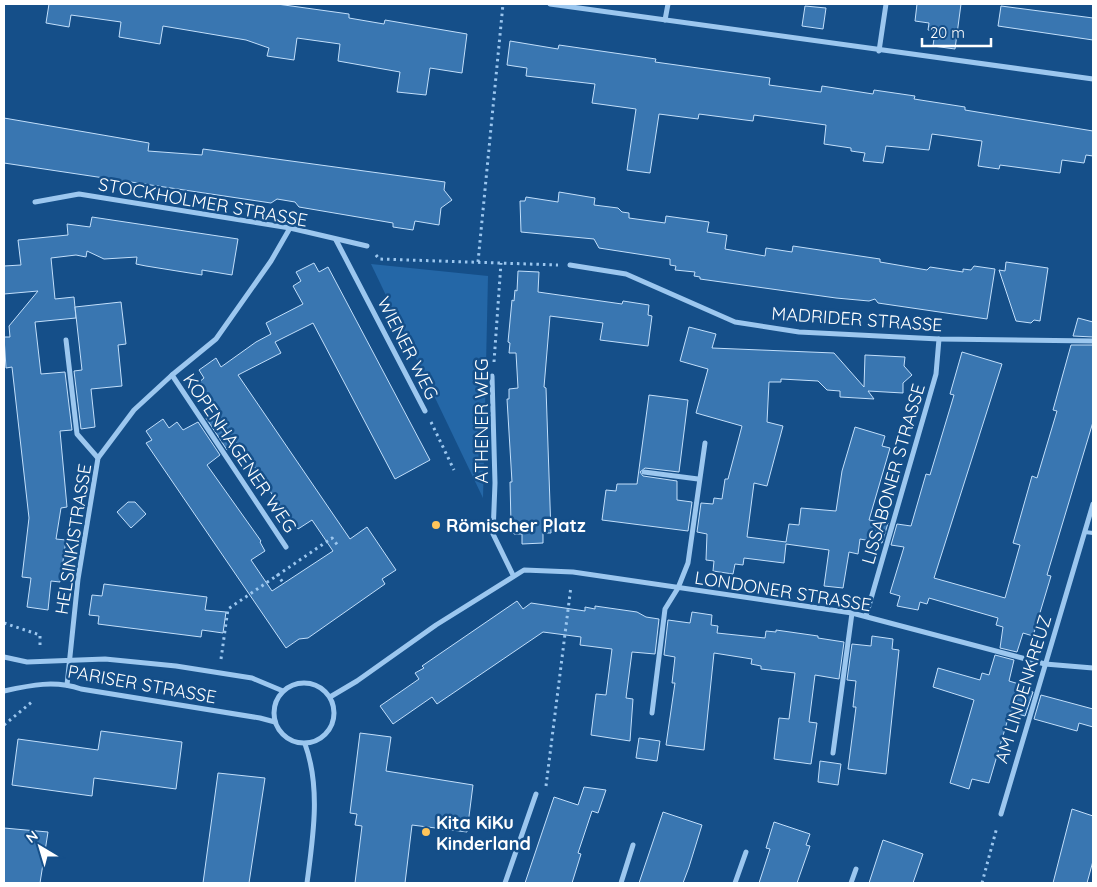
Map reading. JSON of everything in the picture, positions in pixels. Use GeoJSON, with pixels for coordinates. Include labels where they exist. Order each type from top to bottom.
{"type":"FeatureCollection","features":[{"type":"Feature","properties":{"kind":"street"},"geometry":{"type":"LineString","coordinates":[[550,4],[1093,79]]}},
{"type":"Feature","properties":{"kind":"street"},"geometry":{"type":"LineString","coordinates":[[665,20],[668,4]]}},
{"type":"Feature","properties":{"kind":"street"},"geometry":{"type":"LineString","coordinates":[[879,50],[886,4]]}},
{"type":"Feature","properties":{"kind":"street","name":"STOCKHOLMER STRASSE"},"geometry":{"type":"LineString","coordinates":[[35,202],[78,194],[290,228],[366,246]]}},
{"type":"Feature","properties":{"kind":"street","name":"HELSINKISTRASSE"},"geometry":{"type":"LineString","coordinates":[[67,684],[78,579],[98,458],[134,410],[172,375],[216,340],[271,261],[290,228]]}},
{"type":"Feature","properties":{"kind":"street","name":"WIENER WEG"},"geometry":{"type":"LineString","coordinates":[[336,240],[425,411]]}},
{"type":"Feature","properties":{"kind":"street","name":"MADRIDER STRASSE"},"geometry":{"type":"LineString","coordinates":[[570,265],[626,274],[735,322],[799,332],[939,339],[1093,341]]}},
{"type":"Feature","properties":{"kind":"street","name":"LISSABONER STRASSE"},"geometry":{"type":"LineString","coordinates":[[866,616],[936,374],[939,339]]}},
{"type":"Feature","properties":{"kind":"street"},"geometry":{"type":"LineString","coordinates":[[66,340],[77,434],[98,458]]}},
{"type":"Feature","properties":{"kind":"street","name":"KOPENHAGENER WEG"},"geometry":{"type":"LineString","coordinates":[[172,375],[286,547]]}},
{"type":"Feature","properties":{"kind":"street","name":"ATHENER WEG"},"geometry":{"type":"LineString","coordinates":[[492,376],[495,483],[493,534],[512,576]]}},
{"type":"Feature","properties":{"kind":"street"},"geometry":{"type":"LineString","coordinates":[[652,712],[665,610],[678,588],[688,563],[698,479],[705,443]]}},
{"type":"Feature","properties":{"kind":"street"},"geometry":{"type":"LineString","coordinates":[[644,472],[698,479]]}},
{"type":"Feature","properties":{"kind":"street","name":"AM LINDENKREUZ"},"geometry":{"type":"LineString","coordinates":[[1001,814],[1093,504]]}},
{"type":"Feature","properties":{"kind":"street","name":"LONDONER STRASSE"},"geometry":{"type":"LineString","coordinates":[[512,576],[524,570],[573,572],[866,616],[1045,664],[1093,668]]}},
{"type":"Feature","properties":{"kind":"street"},"geometry":{"type":"LineString","coordinates":[[330,697],[512,576]]}},
{"type":"Feature","properties":{"kind":"street"},"geometry":{"type":"LineString","coordinates":[[833,753],[852,614]]}},
{"type":"Feature","properties":{"kind":"street","name":"PARISER STRASSE"},"geometry":{"type":"LineString","coordinates":[[4,657],[27,662],[69,662],[105,659],[219,672],[252,678],[284,691]]}},
{"type":"Feature","properties":{"kind":"street","name":"PARISER STRASSE"},"geometry":{"type":"LineString","coordinates":[[4,691],[41,683],[67,684],[81,689],[275,722]]}},
{"type":"Feature","properties":{"kind":"street"},"geometry":{"type":"LineString","coordinates":[[299,683],[317,685],[330,697],[335,714],[329,731],[322,738],[305,744],[286,738],[275,722],[275,705],[284,691],[299,683]]}},
{"type":"Feature","properties":{"kind":"street"},"geometry":{"type":"LineString","coordinates":[[305,744],[314,775],[315,805],[307,883]]}},
{"type":"Feature","properties":{"kind":"street"},"geometry":{"type":"LineString","coordinates":[[505,883],[536,794]]}},
{"type":"Feature","properties":{"kind":"street"},"geometry":{"type":"LineString","coordinates":[[621,883],[633,845]]}},
{"type":"Feature","properties":{"kind":"street"},"geometry":{"type":"LineString","coordinates":[[735,883],[746,852]]}},
{"type":"Feature","properties":{"kind":"street"},"geometry":{"type":"LineString","coordinates":[[851,883],[856,869]]}},
{"type":"Feature","properties":{"kind":"lane"},"geometry":{"type":"LineString","coordinates":[[1085,532],[1093,533]]}},
{"type":"Feature","properties":{"kind":"path"},"geometry":{"type":"LineString","coordinates":[[478,262],[503,4]]}},
{"type":"Feature","properties":{"kind":"path"},"geometry":{"type":"LineString","coordinates":[[366,246],[379,259],[570,265]]}},
{"type":"Feature","properties":{"kind":"path","name":"ATHENER WEG"},"geometry":{"type":"LineString","coordinates":[[492,376],[501,263]]}},
{"type":"Feature","properties":{"kind":"path","name":"WIENER WEG"},"geometry":{"type":"LineString","coordinates":[[425,411],[454,470]]}},
{"type":"Feature","properties":{"kind":"path"},"geometry":{"type":"LineString","coordinates":[[219,672],[228,609],[332,538],[338,547]]}},
{"type":"Feature","properties":{"kind":"path"},"geometry":{"type":"LineString","coordinates":[[536,794],[546,787],[573,572]]}},
{"type":"Feature","properties":{"kind":"path"},"geometry":{"type":"LineString","coordinates":[[277,574],[284,584]]}},
{"type":"Feature","properties":{"kind":"path"},"geometry":{"type":"LineString","coordinates":[[982,883],[1001,814]]}},
{"type":"Feature","properties":{"kind":"shaded area"},"geometry":{"type":"Polygon","coordinates":[[[371,264],[488,276],[483,498],[371,264]]]}},
{"type":"Feature","properties":{"kind":"building"},"geometry":{"type":"Polygon","coordinates":[[[49,4],[277,4],[349,14],[349,18],[384,24],[385,20],[467,34],[462,73],[430,68],[426,95],[397,92],[400,72],[338,61],[340,44],[297,38],[294,60],[267,56],[269,48],[246,40],[163,26],[160,44],[119,37],[121,22],[71,15],[69,27],[46,23],[49,4]]]}},
{"type":"Feature","properties":{"kind":"building"},"geometry":{"type":"Polygon","coordinates":[[[917,4],[961,4],[955,49],[933,46],[935,31],[928,30],[929,23],[915,21],[917,4]]]}},
{"type":"Feature","properties":{"kind":"building"},"geometry":{"type":"Polygon","coordinates":[[[805,6],[826,8],[823,29],[802,26],[805,6]]]}},
{"type":"Feature","properties":{"kind":"building"},"geometry":{"type":"Polygon","coordinates":[[[1001,6],[1093,18],[1093,40],[998,26],[1001,6]]]}},
{"type":"Feature","properties":{"kind":"building"},"geometry":{"type":"Polygon","coordinates":[[[510,41],[558,49],[559,45],[656,59],[655,62],[770,78],[769,85],[821,92],[822,86],[873,94],[874,90],[915,96],[914,99],[965,107],[965,110],[1093,131],[1093,156],[1086,155],[1084,163],[1062,160],[1060,173],[1000,165],[999,169],[978,166],[982,141],[932,134],[929,150],[886,146],[883,163],[863,161],[865,153],[851,151],[851,148],[824,144],[826,125],[754,115],[753,121],[699,114],[698,119],[659,114],[650,173],[627,170],[636,109],[592,103],[595,84],[526,76],[527,68],[507,65],[510,41]]]}},
{"type":"Feature","properties":{"kind":"building"},"geometry":{"type":"Polygon","coordinates":[[[4,118],[149,143],[148,151],[202,155],[203,149],[445,182],[444,190],[452,200],[441,208],[439,225],[415,221],[413,230],[393,227],[393,223],[299,207],[295,202],[277,199],[271,203],[4,163],[4,118]]]}},
{"type":"Feature","properties":{"kind":"building"},"geometry":{"type":"Polygon","coordinates":[[[559,192],[595,198],[594,205],[618,208],[622,212],[629,213],[629,218],[665,223],[666,216],[709,222],[707,232],[727,235],[725,249],[765,256],[766,248],[792,252],[793,246],[880,259],[880,262],[927,270],[930,267],[963,272],[963,269],[971,270],[974,266],[995,269],[987,319],[878,303],[875,299],[869,301],[836,298],[700,279],[700,277],[694,276],[695,272],[675,270],[676,266],[670,265],[670,259],[599,248],[594,239],[521,232],[520,201],[525,201],[526,197],[558,202],[559,192]]]}},
{"type":"Feature","properties":{"kind":"building"},"geometry":{"type":"Polygon","coordinates":[[[92,217],[238,239],[232,275],[202,270],[202,275],[146,266],[136,264],[137,257],[104,259],[87,251],[86,257],[76,255],[51,258],[55,299],[74,297],[76,318],[35,322],[41,374],[65,372],[72,430],[60,431],[67,507],[61,508],[56,539],[66,540],[60,582],[51,581],[48,610],[27,607],[31,578],[22,577],[29,518],[12,367],[6,368],[4,337],[10,337],[9,326],[38,291],[4,294],[4,266],[21,265],[18,240],[68,235],[67,224],[90,227],[92,217]]]}},
{"type":"Feature","properties":{"kind":"building"},"geometry":{"type":"Polygon","coordinates":[[[1006,262],[1048,268],[1040,321],[1034,320],[1031,323],[1016,321],[999,270],[1005,271],[1006,262]]]}},
{"type":"Feature","properties":{"kind":"building"},"geometry":{"type":"Polygon","coordinates":[[[314,263],[319,272],[328,267],[430,460],[395,479],[313,323],[275,342],[281,353],[238,375],[350,539],[367,527],[396,570],[382,579],[385,584],[308,638],[299,639],[286,648],[146,443],[152,440],[146,431],[163,419],[169,428],[177,422],[183,430],[198,422],[220,455],[207,465],[261,541],[265,551],[251,560],[272,591],[333,551],[312,520],[298,529],[292,520],[290,522],[239,443],[236,443],[227,450],[206,418],[215,413],[198,383],[204,378],[199,370],[216,358],[221,367],[256,342],[271,334],[266,323],[303,304],[293,286],[301,281],[296,272],[314,263]]]}},
{"type":"Feature","properties":{"kind":"building"},"geometry":{"type":"Polygon","coordinates":[[[518,271],[539,272],[538,292],[622,304],[623,301],[649,305],[648,315],[652,316],[648,346],[600,340],[603,323],[550,316],[544,387],[546,388],[551,533],[543,533],[543,543],[522,544],[522,534],[514,534],[513,524],[511,524],[510,482],[512,482],[507,399],[509,399],[509,389],[518,388],[516,353],[509,353],[510,343],[508,342],[512,300],[514,301],[515,290],[517,291],[518,271]]]}},
{"type":"Feature","properties":{"kind":"building"},"geometry":{"type":"Polygon","coordinates":[[[121,302],[126,344],[118,345],[122,386],[91,389],[95,427],[81,429],[74,371],[82,370],[75,307],[121,302]]]}},
{"type":"Feature","properties":{"kind":"building"},"geometry":{"type":"Polygon","coordinates":[[[1078,318],[1093,322],[1093,337],[1073,336],[1078,318]]]}},
{"type":"Feature","properties":{"kind":"building"},"geometry":{"type":"Polygon","coordinates":[[[689,327],[716,334],[712,348],[834,353],[864,387],[865,355],[905,357],[904,366],[912,375],[903,383],[903,393],[868,391],[874,399],[840,397],[840,391],[827,390],[818,381],[781,379],[781,382],[769,382],[767,422],[783,426],[767,486],[754,483],[747,537],[786,542],[789,524],[799,525],[801,508],[836,511],[842,471],[855,427],[885,436],[882,446],[890,448],[869,520],[888,523],[882,543],[860,539],[858,554],[849,552],[843,588],[824,586],[829,550],[786,544],[784,563],[744,558],[743,565],[735,564],[733,574],[713,571],[714,561],[706,560],[707,534],[697,532],[701,503],[713,504],[714,498],[722,499],[725,479],[728,479],[742,426],[696,413],[708,369],[680,361],[689,327]]]}},
{"type":"Feature","properties":{"kind":"building"},"geometry":{"type":"Polygon","coordinates":[[[1071,345],[1093,345],[1093,422],[1047,575],[1051,576],[1033,636],[1023,633],[1017,652],[1000,648],[1003,627],[996,625],[998,618],[929,598],[927,604],[920,602],[918,610],[897,606],[900,596],[890,593],[904,547],[891,545],[897,524],[911,526],[926,474],[930,475],[954,395],[950,394],[962,352],[1002,364],[934,578],[1005,598],[1020,545],[1013,543],[1032,476],[1037,478],[1057,411],[1053,410],[1071,345]]]}},
{"type":"Feature","properties":{"kind":"building"},"geometry":{"type":"Polygon","coordinates":[[[649,395],[688,400],[679,472],[645,468],[640,472],[643,476],[677,481],[677,500],[692,502],[688,531],[602,520],[606,490],[616,491],[617,484],[637,484],[649,395]]]}},
{"type":"Feature","properties":{"kind":"building"},"geometry":{"type":"Polygon","coordinates":[[[128,502],[135,502],[146,514],[131,528],[117,512],[128,502]]]}},
{"type":"Feature","properties":{"kind":"building"},"geometry":{"type":"Polygon","coordinates":[[[104,584],[207,597],[205,610],[226,612],[223,633],[202,630],[201,637],[98,624],[99,616],[89,615],[92,595],[102,596],[104,584]]]}},
{"type":"Feature","properties":{"kind":"building"},"geometry":{"type":"Polygon","coordinates":[[[517,601],[523,609],[531,603],[585,611],[585,607],[595,609],[595,606],[637,612],[646,617],[659,619],[655,654],[632,652],[626,698],[633,699],[630,741],[591,735],[596,694],[606,695],[612,649],[580,645],[581,637],[543,632],[437,704],[432,697],[393,724],[380,706],[419,679],[415,673],[424,668],[422,666],[517,601]]]}},
{"type":"Feature","properties":{"kind":"building"},"geometry":{"type":"Polygon","coordinates":[[[692,612],[712,615],[711,625],[718,626],[717,633],[765,638],[766,631],[776,632],[776,630],[844,642],[839,679],[815,675],[809,722],[817,723],[811,764],[774,759],[779,718],[789,719],[795,673],[761,669],[761,666],[751,664],[752,659],[714,653],[704,750],[666,745],[675,683],[672,683],[675,657],[664,655],[668,620],[690,623],[692,612]]]}},
{"type":"Feature","properties":{"kind":"building"},"geometry":{"type":"Polygon","coordinates":[[[872,636],[893,639],[892,649],[899,650],[886,774],[848,769],[856,707],[853,707],[856,681],[847,680],[852,644],[871,646],[872,636]]]}},
{"type":"Feature","properties":{"kind":"building"},"geometry":{"type":"Polygon","coordinates":[[[995,655],[1014,660],[1009,681],[1019,684],[1017,688],[1033,692],[1025,716],[1010,712],[989,783],[972,779],[969,789],[950,783],[974,700],[933,687],[938,668],[980,680],[982,673],[989,675],[995,655]]]}},
{"type":"Feature","properties":{"kind":"building"},"geometry":{"type":"Polygon","coordinates":[[[1041,695],[1093,709],[1093,727],[1079,723],[1077,731],[1034,719],[1041,695]]]}},
{"type":"Feature","properties":{"kind":"building"},"geometry":{"type":"Polygon","coordinates":[[[101,731],[182,742],[176,789],[94,778],[92,796],[12,785],[18,739],[98,750],[101,731]]]}},
{"type":"Feature","properties":{"kind":"building"},"geometry":{"type":"Polygon","coordinates":[[[360,733],[391,737],[386,771],[473,785],[467,832],[412,825],[405,883],[355,883],[362,826],[355,825],[357,814],[350,813],[360,733]]]}},
{"type":"Feature","properties":{"kind":"building"},"geometry":{"type":"Polygon","coordinates":[[[639,738],[660,741],[657,761],[636,758],[639,738]]]}},
{"type":"Feature","properties":{"kind":"building"},"geometry":{"type":"Polygon","coordinates":[[[820,761],[841,764],[838,785],[818,782],[820,761]]]}},
{"type":"Feature","properties":{"kind":"building"},"geometry":{"type":"Polygon","coordinates":[[[218,773],[265,778],[249,883],[203,883],[218,773]]]}},
{"type":"Feature","properties":{"kind":"building"},"geometry":{"type":"Polygon","coordinates":[[[584,787],[606,790],[598,813],[592,811],[578,853],[581,854],[572,883],[525,883],[554,797],[578,805],[584,787]]]}},
{"type":"Feature","properties":{"kind":"building"},"geometry":{"type":"Polygon","coordinates":[[[1072,809],[1093,816],[1093,861],[1087,883],[1053,883],[1072,809]]]}},
{"type":"Feature","properties":{"kind":"building"},"geometry":{"type":"Polygon","coordinates":[[[663,812],[702,825],[689,867],[683,883],[639,883],[663,812]]]}},
{"type":"Feature","properties":{"kind":"building"},"geometry":{"type":"Polygon","coordinates":[[[774,822],[810,834],[806,845],[810,846],[797,883],[759,883],[770,849],[766,848],[774,822]]]}},
{"type":"Feature","properties":{"kind":"building"},"geometry":{"type":"Polygon","coordinates":[[[4,828],[48,832],[40,883],[4,883],[4,828]]]}},
{"type":"Feature","properties":{"kind":"building"},"geometry":{"type":"Polygon","coordinates":[[[883,840],[923,854],[913,883],[869,883],[883,840]]]}},
{"type":"Feature","properties":{"kind":"place","name":"Römischer Platz"},"geometry":{"type":"Point","coordinates":[436,525]}},
{"type":"Feature","properties":{"kind":"place","name":"Kita KiKu Kinderland"},"geometry":{"type":"Point","coordinates":[426,832]}}]}
